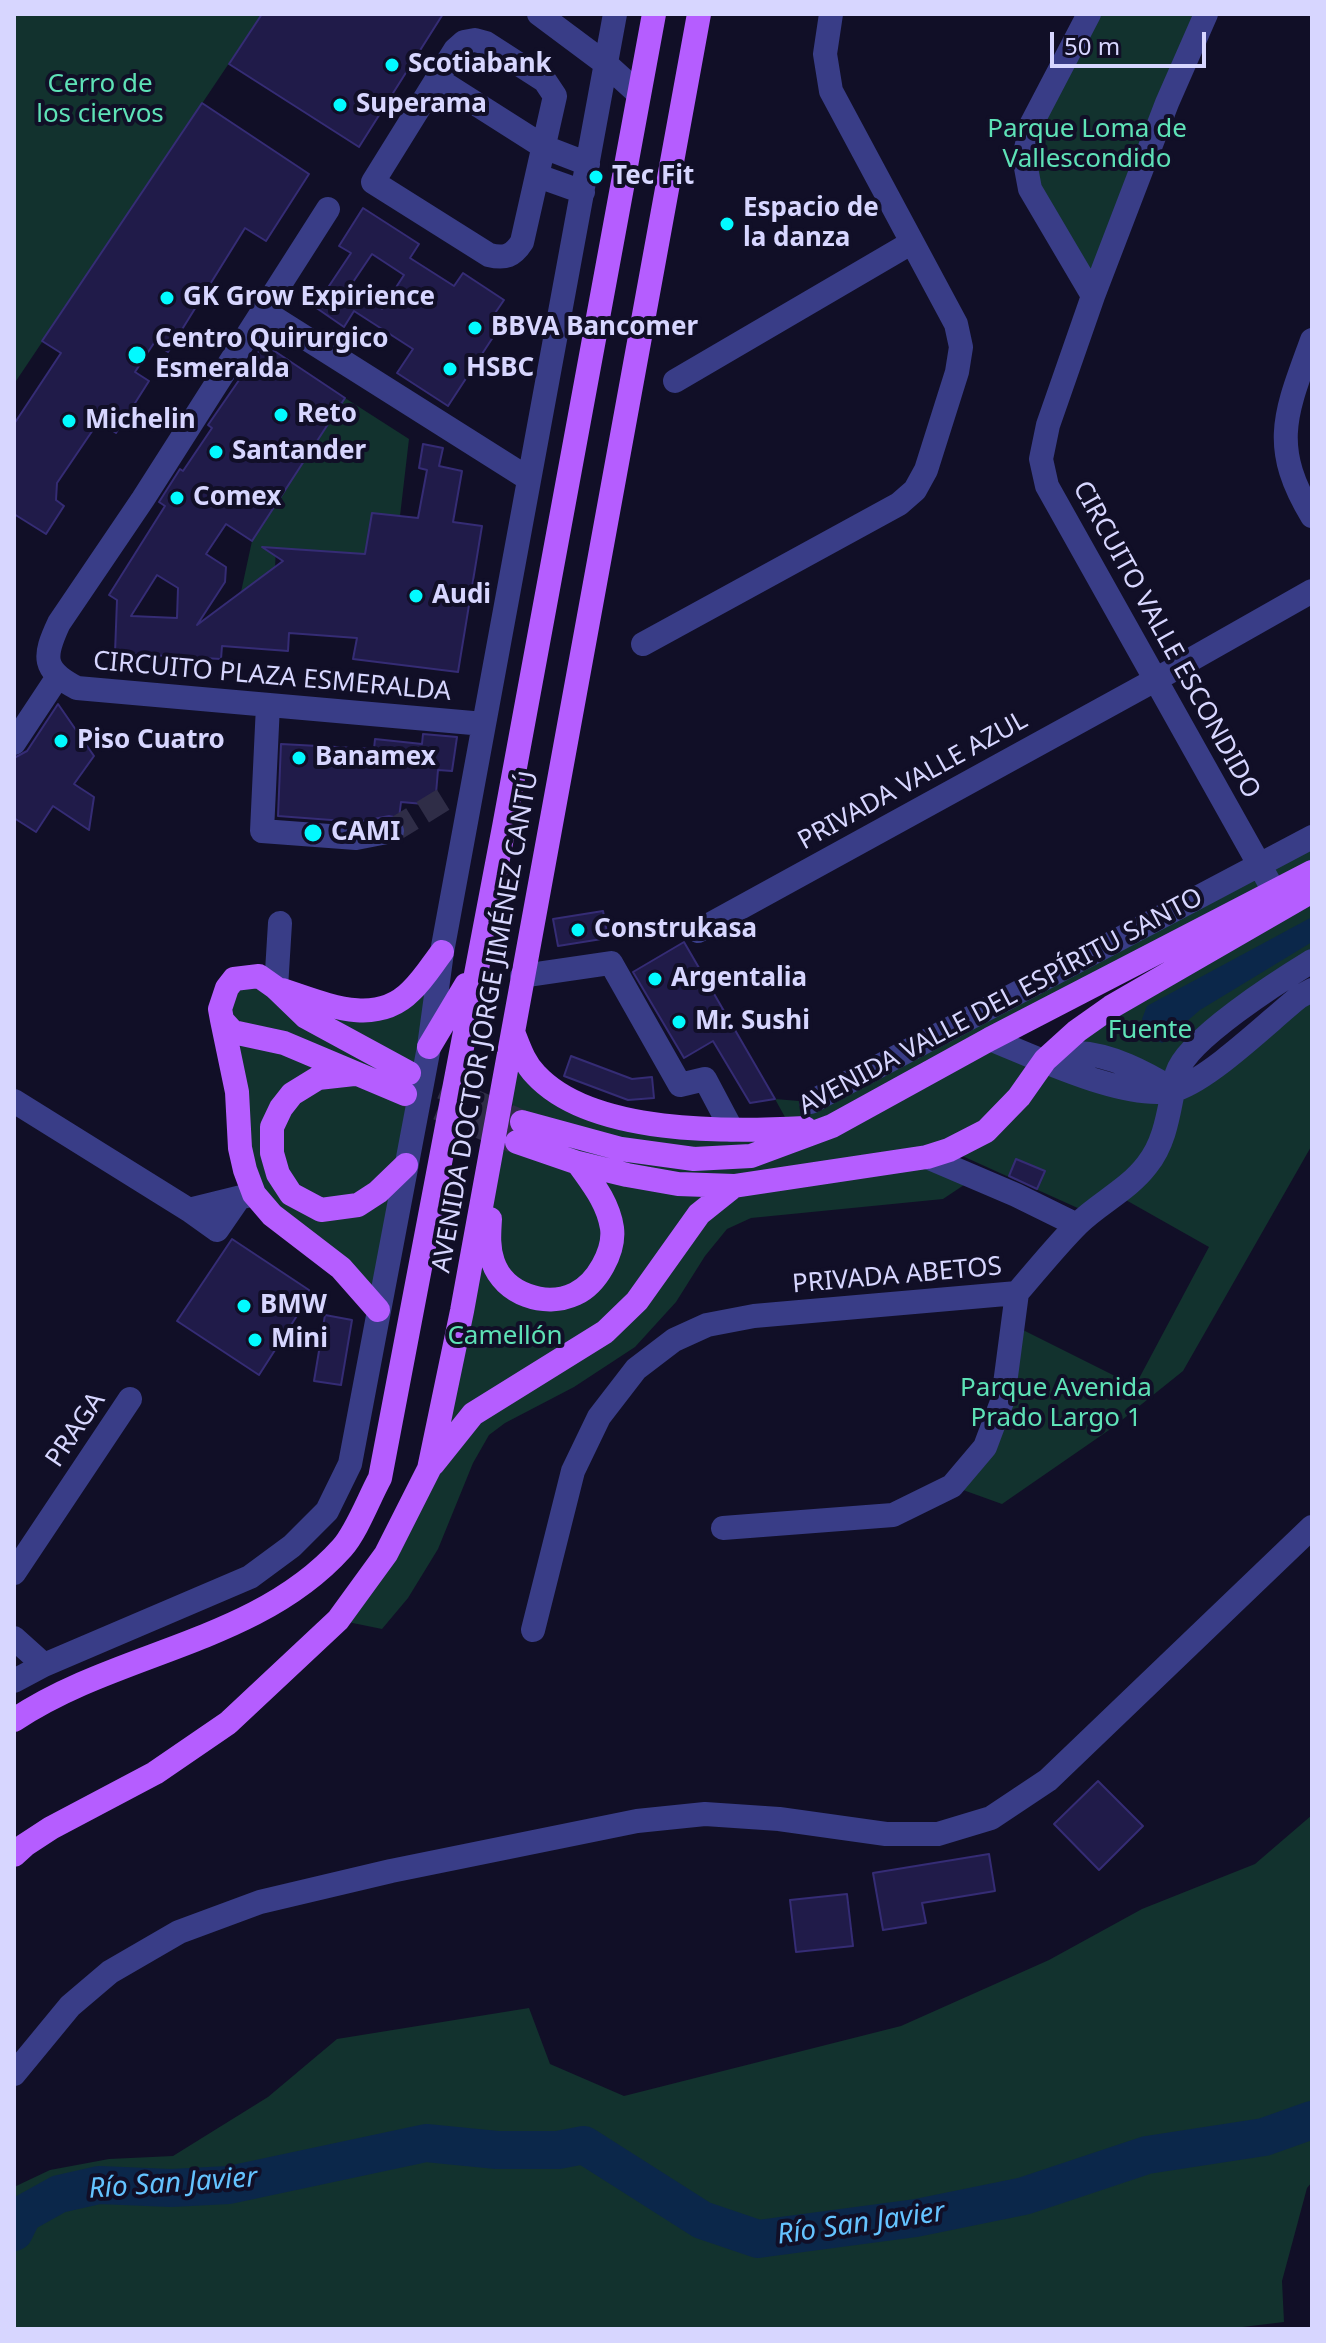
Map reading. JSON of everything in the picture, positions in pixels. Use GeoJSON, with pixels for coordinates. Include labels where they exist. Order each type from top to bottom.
{"type":"FeatureCollection","features":[{"type":"Feature","properties":{"kind":"main road","name":"AVENIDA DOCTOR JORGE JIMÉNEZ CANTÚ"},"geometry":{"type":"LineString","coordinates":[[14,1720],[35,1706],[230,1625],[293,1593],[344,1546],[380,1478],[654,14]]}},
{"type":"Feature","properties":{"kind":"main road","name":"AVENIDA DOCTOR JORGE JIMÉNEZ CANTÚ"},"geometry":{"type":"LineString","coordinates":[[14,1855],[51,1828],[155,1773],[239,1713],[338,1620],[386,1554],[429,1469],[462,1311],[699,14]]}},
{"type":"Feature","properties":{"kind":"main road","name":"AVENIDA VALLE DEL ESPÍRITU SANTO"},"geometry":{"type":"LineString","coordinates":[[1312,872],[1268,880],[832,1126],[751,1156],[694,1159],[519,1132],[578,1163],[678,1184],[734,1186],[938,1153],[986,1131],[1019,1097],[1045,1060],[1077,1031],[1111,1007],[1312,891]]}},
{"type":"Feature","properties":{"kind":"main road"},"geometry":{"type":"LineString","coordinates":[[276,988],[352,1011],[381,1009],[410,993],[442,952]]}},
{"type":"Feature","properties":{"kind":"main road"},"geometry":{"type":"LineString","coordinates":[[429,1047],[476,969]]}},
{"type":"Feature","properties":{"kind":"main road"},"geometry":{"type":"LineString","coordinates":[[222,1020],[233,1032],[284,1043],[360,1074],[407,1084],[306,1017],[259,976],[234,979],[222,999],[222,1020],[237,1092],[246,1196],[341,1268],[378,1310]]}},
{"type":"Feature","properties":{"kind":"main road"},"geometry":{"type":"LineString","coordinates":[[513,1032],[521,1054],[535,1074],[553,1090],[578,1103],[639,1121],[682,1128],[732,1130],[832,1126]]}},
{"type":"Feature","properties":{"kind":"main road"},"geometry":{"type":"LineString","coordinates":[[360,1074],[318,1078],[292,1094],[272,1127],[272,1153],[278,1174],[291,1194],[321,1210],[358,1205],[378,1192],[406,1165]]}},
{"type":"Feature","properties":{"kind":"main road"},"geometry":{"type":"LineString","coordinates":[[490,1160],[489,1245],[494,1265],[512,1289],[541,1301],[576,1294],[605,1267],[612,1230],[604,1200],[578,1163]]}},
{"type":"Feature","properties":{"kind":"main road"},"geometry":{"type":"LineString","coordinates":[[429,1469],[473,1414],[605,1332],[637,1301],[699,1214],[734,1186]]}},
{"type":"Feature","properties":{"kind":"street"},"geometry":{"type":"LineString","coordinates":[[539,14],[606,64],[639,94]]}},
{"type":"Feature","properties":{"kind":"street","name":"AVENIDA DOCTOR JORGE JIMÉNEZ CANTÚ"},"geometry":{"type":"LineString","coordinates":[[14,1681],[44,1665],[250,1577],[292,1546],[327,1511],[350,1464],[429,1047],[442,952],[614,14]]}},
{"type":"Feature","properties":{"kind":"street"},"geometry":{"type":"LineString","coordinates":[[643,644],[899,504],[915,490],[926,470],[957,372],[961,347],[956,324],[831,91],[825,54],[831,14]]}},
{"type":"Feature","properties":{"kind":"street"},"geometry":{"type":"LineString","coordinates":[[1089,14],[1032,123],[1024,157],[1030,189],[1093,296]]}},
{"type":"Feature","properties":{"kind":"street","name":"CIRCUITO VALLE ESCONDIDO"},"geometry":{"type":"LineString","coordinates":[[1206,14],[1167,103],[1093,296],[1048,425],[1041,459],[1047,486],[1268,880]]}},
{"type":"Feature","properties":{"kind":"street"},"geometry":{"type":"LineString","coordinates":[[475,40],[498,51],[552,88],[555,105],[544,147],[522,242],[514,254],[502,258],[489,255],[373,182],[455,50],[464,42],[475,40]]}},
{"type":"Feature","properties":{"kind":"street"},"geometry":{"type":"LineString","coordinates":[[437,79],[544,147],[588,164]]}},
{"type":"Feature","properties":{"kind":"street"},"geometry":{"type":"LineString","coordinates":[[538,176],[583,192]]}},
{"type":"Feature","properties":{"kind":"street","name":"CIRCUITO PLAZA ESMERALDA"},"geometry":{"type":"LineString","coordinates":[[328,209],[143,499],[59,623],[50,641],[48,661],[57,678],[77,688],[97,691],[484,724]]}},
{"type":"Feature","properties":{"kind":"street"},"geometry":{"type":"LineString","coordinates":[[675,381],[911,243]]}},
{"type":"Feature","properties":{"kind":"street"},"geometry":{"type":"LineString","coordinates":[[263,311],[529,479]]}},
{"type":"Feature","properties":{"kind":"street"},"geometry":{"type":"LineString","coordinates":[[1312,340],[1292,397],[1284,435],[1287,462],[1296,490],[1312,516]]}},
{"type":"Feature","properties":{"kind":"street","name":"PRIVADA VALLE AZUL"},"geometry":{"type":"LineString","coordinates":[[698,931],[1312,591]]}},
{"type":"Feature","properties":{"kind":"street"},"geometry":{"type":"LineString","coordinates":[[14,743],[57,678]]}},
{"type":"Feature","properties":{"kind":"street"},"geometry":{"type":"LineString","coordinates":[[268,705],[262,831],[356,838],[392,831]]}},
{"type":"Feature","properties":{"kind":"street"},"geometry":{"type":"LineString","coordinates":[[449,796],[474,784]]}},
{"type":"Feature","properties":{"kind":"street"},"geometry":{"type":"LineString","coordinates":[[811,1102],[1268,880],[1312,837]]}},
{"type":"Feature","properties":{"kind":"street"},"geometry":{"type":"LineString","coordinates":[[276,988],[280,923]]}},
{"type":"Feature","properties":{"kind":"street"},"geometry":{"type":"LineString","coordinates":[[1017,1293],[1084,1219],[1117,1195],[1148,1164],[1165,1130],[1177,1071],[1185,1056],[1252,999],[1312,961]]}},
{"type":"Feature","properties":{"kind":"street"},"geometry":{"type":"LineString","coordinates":[[522,976],[611,963],[680,1085],[705,1079],[732,1130]]}},
{"type":"Feature","properties":{"kind":"street"},"geometry":{"type":"LineString","coordinates":[[1175,1091],[1200,1078],[1299,997],[1312,990]]}},
{"type":"Feature","properties":{"kind":"street"},"geometry":{"type":"LineString","coordinates":[[990,1039],[1045,1060],[1075,1053],[1099,1057],[1147,1074],[1175,1091]]}},
{"type":"Feature","properties":{"kind":"street"},"geometry":{"type":"LineString","coordinates":[[14,1101],[189,1210],[246,1196]]}},
{"type":"Feature","properties":{"kind":"street"},"geometry":{"type":"LineString","coordinates":[[938,1153],[1016,1195],[1084,1219]]}},
{"type":"Feature","properties":{"kind":"street","name":"PRIVADA ABETOS"},"geometry":{"type":"LineString","coordinates":[[533,1630],[573,1471],[599,1417],[636,1369],[674,1340],[707,1325],[754,1316],[1017,1293],[1003,1399],[985,1447],[952,1486],[893,1515],[723,1528]]}},
{"type":"Feature","properties":{"kind":"street","name":"PRAGA"},"geometry":{"type":"LineString","coordinates":[[14,1573],[130,1399]]}},
{"type":"Feature","properties":{"kind":"street"},"geometry":{"type":"LineString","coordinates":[[14,2074],[70,2006],[110,1972],[179,1932],[260,1902],[391,1871],[637,1821],[705,1814],[779,1819],[886,1834],[938,1834],[991,1818],[1048,1780],[1312,1527]]}},
{"type":"Feature","properties":{"kind":"street"},"geometry":{"type":"LineString","coordinates":[[14,1638],[44,1665]]}},
{"type":"Feature","properties":{"kind":"green space","name":"Cerro de los ciervos"},"geometry":{"type":"Polygon","coordinates":[[[14,14],[262,14],[14,384],[14,14]]]}},
{"type":"Feature","properties":{"kind":"green space","name":"Parque Loma de Vallescondido"},"geometry":{"type":"Polygon","coordinates":[[[1089,14],[1206,14],[1093,296],[1030,189],[1032,123],[1089,14]]]}},
{"type":"Feature","properties":{"kind":"green space"},"geometry":{"type":"Polygon","coordinates":[[[345,398],[409,439],[400,516],[372,514],[365,554],[276,548],[275,568],[241,592],[252,541],[345,398]]]}},
{"type":"Feature","properties":{"kind":"green space"},"geometry":{"type":"Polygon","coordinates":[[[1312,837],[1312,872],[991,1039],[1045,1060],[1312,891],[1312,961],[1184,1055],[1175,1090],[1312,990],[1312,1145],[1183,1371],[1112,1428],[1002,1504],[952,1486],[985,1447],[1013,1325],[1135,1386],[1209,1247],[1117,1195],[1091,1214],[949,1150],[976,1177],[943,1199],[751,1218],[727,1229],[705,1256],[676,1302],[635,1347],[574,1387],[505,1423],[489,1435],[473,1463],[438,1549],[408,1598],[382,1629],[338,1620],[429,1469],[490,1160],[516,1142],[522,1122],[503,1088],[513,1032],[535,1074],[578,1103],[682,1128],[791,1128],[775,1099],[811,1102],[1312,837]],[[1099,1057],[1069,1072],[1142,1091],[1099,1057]]]}},
{"type":"Feature","properties":{"kind":"green space"},"geometry":{"type":"Polygon","coordinates":[[[442,952],[378,1310],[254,1194],[222,999],[234,979],[381,1009],[442,952]]]}},
{"type":"Feature","properties":{"kind":"green space"},"geometry":{"type":"Polygon","coordinates":[[[1312,1815],[1312,2182],[1307,2188],[1282,2281],[1284,2322],[1226,2329],[14,2329],[14,2187],[50,2170],[109,2159],[173,2156],[268,2097],[337,2039],[529,2008],[550,2064],[624,2096],[901,2026],[1049,1960],[1142,1909],[1255,1864],[1312,1815]]]}},
{"type":"Feature","properties":{"kind":"water"},"geometry":{"type":"Polygon","coordinates":[[[1312,917],[1312,942],[1200,1010],[1162,1043],[1151,1036],[1142,1019],[1147,1006],[1312,917]]]}},
{"type":"Feature","properties":{"kind":"building","name":"Superama"},"geometry":{"type":"Polygon","coordinates":[[[262,14],[443,14],[359,147],[229,64],[262,14]]]}},
{"type":"Feature","properties":{"kind":"building"},"geometry":{"type":"Polygon","coordinates":[[[202,103],[309,174],[266,241],[245,228],[168,352],[154,343],[135,372],[149,381],[116,433],[99,421],[57,483],[56,500],[64,506],[46,534],[14,514],[14,424],[61,353],[42,341],[202,103]]]}},
{"type":"Feature","properties":{"kind":"building"},"geometry":{"type":"Polygon","coordinates":[[[363,208],[419,244],[410,258],[454,286],[463,273],[504,300],[491,319],[501,325],[448,406],[397,373],[413,349],[354,311],[344,327],[315,307],[351,253],[339,246],[363,208]],[[372,254],[349,288],[382,309],[404,275],[372,254]]]}},
{"type":"Feature","properties":{"kind":"building"},"geometry":{"type":"Polygon","coordinates":[[[264,344],[345,398],[252,541],[226,524],[206,554],[226,567],[225,582],[197,625],[283,561],[262,547],[365,554],[372,513],[418,518],[427,470],[419,468],[423,444],[443,448],[439,466],[462,471],[453,522],[482,526],[458,672],[353,659],[357,638],[289,633],[288,651],[222,646],[221,659],[115,653],[117,600],[109,595],[165,506],[159,502],[212,428],[208,425],[264,344]],[[157,575],[131,616],[177,618],[178,588],[157,575]]]}},
{"type":"Feature","properties":{"kind":"building"},"geometry":{"type":"Polygon","coordinates":[[[58,704],[94,756],[74,784],[94,797],[89,830],[53,806],[36,832],[14,818],[14,758],[27,751],[58,704]]]}},
{"type":"Feature","properties":{"kind":"building"},"geometry":{"type":"Polygon","coordinates":[[[423,734],[457,737],[452,771],[438,770],[435,805],[401,802],[399,818],[389,816],[358,822],[278,816],[281,744],[374,749],[375,739],[422,744],[423,734]]]}},
{"type":"Feature","properties":{"kind":"building"},"geometry":{"type":"Polygon","coordinates":[[[603,911],[608,938],[558,946],[553,919],[603,911]]]}},
{"type":"Feature","properties":{"kind":"building"},"geometry":{"type":"Polygon","coordinates":[[[684,942],[775,1099],[750,1103],[713,1041],[684,1058],[633,972],[684,942]]]}},
{"type":"Feature","properties":{"kind":"building"},"geometry":{"type":"Polygon","coordinates":[[[571,1056],[632,1079],[652,1077],[654,1098],[628,1100],[564,1076],[571,1056]]]}},
{"type":"Feature","properties":{"kind":"building"},"geometry":{"type":"Polygon","coordinates":[[[1016,1159],[1045,1171],[1037,1189],[1009,1176],[1016,1159]]]}},
{"type":"Feature","properties":{"kind":"building","name":"BMW"},"geometry":{"type":"Polygon","coordinates":[[[232,1239],[309,1290],[309,1297],[259,1375],[177,1321],[232,1239]]]}},
{"type":"Feature","properties":{"kind":"building","name":"BMW"},"geometry":{"type":"Polygon","coordinates":[[[325,1315],[352,1320],[341,1385],[314,1381],[325,1315]]]}},
{"type":"Feature","properties":{"kind":"building"},"geometry":{"type":"Polygon","coordinates":[[[1098,1781],[1143,1826],[1099,1870],[1054,1824],[1098,1781]]]}},
{"type":"Feature","properties":{"kind":"building"},"geometry":{"type":"Polygon","coordinates":[[[989,1854],[995,1891],[922,1903],[926,1923],[883,1930],[873,1873],[989,1854]]]}},
{"type":"Feature","properties":{"kind":"building"},"geometry":{"type":"Polygon","coordinates":[[[847,1894],[853,1946],[796,1952],[790,1900],[847,1894]]]}},
{"type":"Feature","properties":{"kind":"waterway","name":"Río San Javier"},"geometry":{"type":"LineString","coordinates":[[14,2232],[23,2214],[59,2194],[99,2185],[171,2188],[229,2185],[426,2143],[497,2150],[558,2150],[584,2145],[702,2220],[758,2239],[916,2218],[1024,2196],[1147,2155],[1264,2137],[1312,2120]]}},
{"type":"Feature","properties":{"kind":"tunnel"},"geometry":{"type":"LineString","coordinates":[[392,831],[449,796]]}},
{"type":"Feature","properties":{"kind":"tunnel"},"geometry":{"type":"LineString","coordinates":[[409,1073],[522,1122]]}},
{"type":"Feature","properties":{"kind":"tunnel"},"geometry":{"type":"LineString","coordinates":[[405,1094],[513,1141]]}},
{"type":"Feature","properties":{"kind":"place","name":"Scotiabank"},"geometry":{"type":"Point","coordinates":[392,65]}},
{"type":"Feature","properties":{"kind":"place","name":"Superama"},"geometry":{"type":"Point","coordinates":[340,105]}},
{"type":"Feature","properties":{"kind":"place","name":"Tec Fit"},"geometry":{"type":"Point","coordinates":[596,177]}},
{"type":"Feature","properties":{"kind":"place","name":"Espacio de la danza"},"geometry":{"type":"Point","coordinates":[727,224]}},
{"type":"Feature","properties":{"kind":"place","name":"GK Grow Expirience"},"geometry":{"type":"Point","coordinates":[167,298]}},
{"type":"Feature","properties":{"kind":"place","name":"BBVA Bancomer"},"geometry":{"type":"Point","coordinates":[475,328]}},
{"type":"Feature","properties":{"kind":"place","name":"Centro Quirurgico Esmeralda"},"geometry":{"type":"Point","coordinates":[137,355]}},
{"type":"Feature","properties":{"kind":"place","name":"HSBC"},"geometry":{"type":"Point","coordinates":[450,369]}},
{"type":"Feature","properties":{"kind":"place","name":"Reto"},"geometry":{"type":"Point","coordinates":[281,415]}},
{"type":"Feature","properties":{"kind":"place","name":"Michelin"},"geometry":{"type":"Point","coordinates":[69,421]}},
{"type":"Feature","properties":{"kind":"place","name":"Santander"},"geometry":{"type":"Point","coordinates":[216,452]}},
{"type":"Feature","properties":{"kind":"place","name":"Comex"},"geometry":{"type":"Point","coordinates":[177,498]}},
{"type":"Feature","properties":{"kind":"place","name":"Audi"},"geometry":{"type":"Point","coordinates":[416,596]}},
{"type":"Feature","properties":{"kind":"place","name":"Piso Cuatro"},"geometry":{"type":"Point","coordinates":[61,741]}},
{"type":"Feature","properties":{"kind":"place","name":"Banamex"},"geometry":{"type":"Point","coordinates":[299,758]}},
{"type":"Feature","properties":{"kind":"place","name":"CAMI"},"geometry":{"type":"Point","coordinates":[313,833]}},
{"type":"Feature","properties":{"kind":"place","name":"Construkasa"},"geometry":{"type":"Point","coordinates":[578,930]}},
{"type":"Feature","properties":{"kind":"place","name":"Argentalia"},"geometry":{"type":"Point","coordinates":[655,979]}},
{"type":"Feature","properties":{"kind":"place","name":"Mr. Sushi"},"geometry":{"type":"Point","coordinates":[679,1022]}},
{"type":"Feature","properties":{"kind":"place","name":"BMW"},"geometry":{"type":"Point","coordinates":[244,1306]}},
{"type":"Feature","properties":{"kind":"place","name":"Mini"},"geometry":{"type":"Point","coordinates":[255,1340]}},
{"type":"Feature","properties":{"kind":"park label","name":"Fuente"},"geometry":{"type":"Point","coordinates":[1150,1031]}},
{"type":"Feature","properties":{"kind":"park label","name":"Camellón"},"geometry":{"type":"Point","coordinates":[505,1337]}},
{"type":"Feature","properties":{"kind":"park label","name":"Parque Avenida Prado Largo 1"},"geometry":{"type":"Point","coordinates":[1056,1404]}}]}
